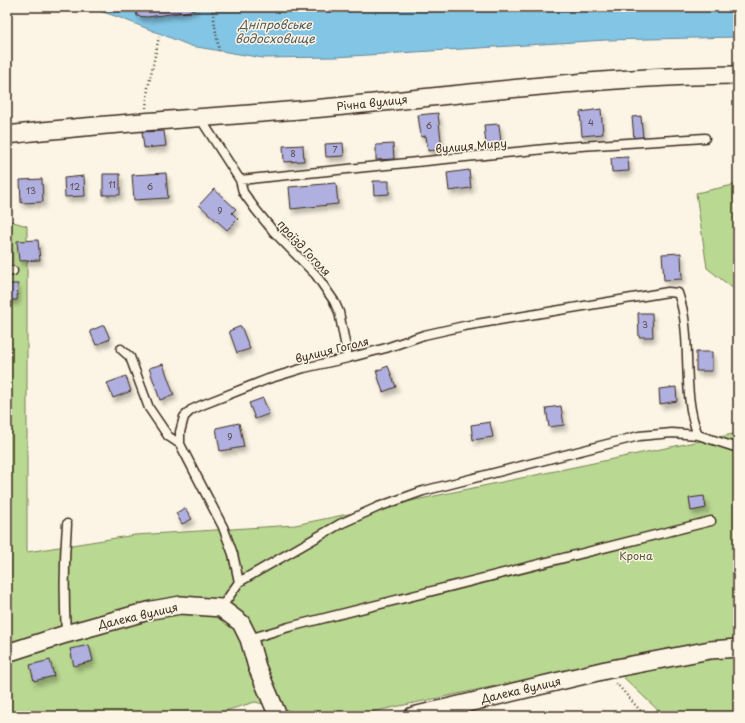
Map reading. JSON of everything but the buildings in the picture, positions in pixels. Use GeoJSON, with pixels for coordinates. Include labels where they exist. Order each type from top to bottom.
{"type":"FeatureCollection","features":[{"type":"Feature","properties":{"kind":"street","name":"Річна вулиця"},"geometry":{"type":"LineString","coordinates":[[7,135],[54,129],[200,118],[606,80],[694,75],[738,75]]}},
{"type":"Feature","properties":{"kind":"street","name":"Далека вулиця"},"geometry":{"type":"LineString","coordinates":[[7,653],[66,634],[152,610],[181,605],[221,608]]}},
{"type":"Feature","properties":{"kind":"street"},"geometry":{"type":"LineString","coordinates":[[221,608],[241,623],[249,639],[257,667],[278,716]]}},
{"type":"Feature","properties":{"kind":"street","name":"Далека вулиця"},"geometry":{"type":"LineString","coordinates":[[413,716],[606,670],[710,650],[738,648]]}},
{"type":"Feature","properties":{"kind":"lane","name":"проїзд Гоголя"},"geometry":{"type":"LineString","coordinates":[[200,118],[240,180],[243,192],[256,210],[274,232],[316,275],[334,301],[339,312],[348,358]]}},
{"type":"Feature","properties":{"kind":"lane","name":"вулиця Миру"},"geometry":{"type":"LineString","coordinates":[[240,180],[565,147],[705,138]]}},
{"type":"Feature","properties":{"kind":"lane","name":"вулиця Гоголя"},"geometry":{"type":"LineString","coordinates":[[180,444],[180,432],[184,417],[191,410],[202,404],[268,379],[304,368],[386,348],[424,335],[464,326],[668,292],[678,293],[683,310],[690,404],[698,435]]}},
{"type":"Feature","properties":{"kind":"lane"},"geometry":{"type":"LineString","coordinates":[[121,349],[130,357],[149,408],[168,436],[180,444],[223,527],[233,554],[239,582]]}},
{"type":"Feature","properties":{"kind":"lane"},"geometry":{"type":"LineString","coordinates":[[221,608],[239,582],[340,524],[378,507],[423,491],[640,436],[672,433],[698,435],[738,448]]}},
{"type":"Feature","properties":{"kind":"lane"},"geometry":{"type":"LineString","coordinates":[[249,639],[289,627],[711,521]]}},
{"type":"Feature","properties":{"kind":"lane"},"geometry":{"type":"LineString","coordinates":[[66,634],[64,553],[67,524]]}},
{"type":"Feature","properties":{"kind":"path"},"geometry":{"type":"LineString","coordinates":[[212,7],[219,51]]}},
{"type":"Feature","properties":{"kind":"path"},"geometry":{"type":"LineString","coordinates":[[145,122],[148,88],[159,38]]}},
{"type":"Feature","properties":{"kind":"path"},"geometry":{"type":"LineString","coordinates":[[606,670],[645,716]]}},
{"type":"Feature","properties":{"kind":"green space"},"geometry":{"type":"Polygon","coordinates":[[[738,184],[738,367],[735,290],[707,268],[696,193],[738,184]]]}},
{"type":"Feature","properties":{"kind":"green space","name":"Крона"},"geometry":{"type":"Polygon","coordinates":[[[7,220],[27,226],[27,552],[135,535],[295,525],[738,433],[738,640],[725,640],[615,661],[352,716],[311,716],[255,702],[208,716],[7,716],[7,220]]]}},
{"type":"Feature","properties":{"kind":"green space"},"geometry":{"type":"Polygon","coordinates":[[[726,655],[738,656],[738,716],[664,716],[620,674],[726,655]]]}},
{"type":"Feature","properties":{"kind":"water","name":"Дніпровське водосховище"},"geometry":{"type":"Polygon","coordinates":[[[88,7],[738,7],[738,37],[606,40],[336,57],[263,58],[191,46],[118,17],[88,7]]]}}]}
